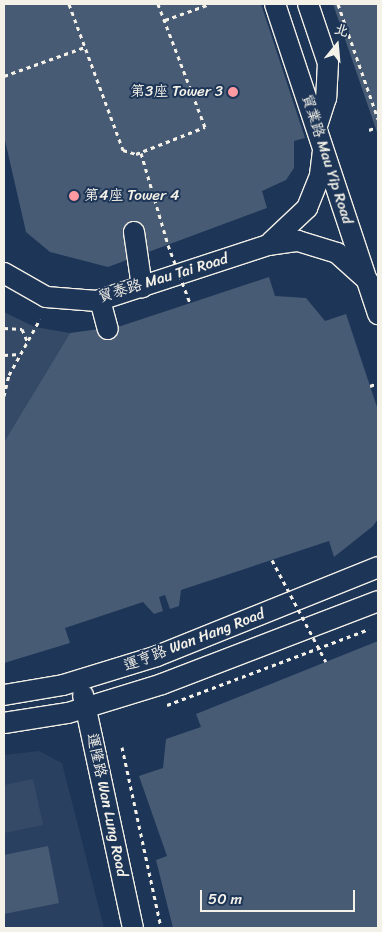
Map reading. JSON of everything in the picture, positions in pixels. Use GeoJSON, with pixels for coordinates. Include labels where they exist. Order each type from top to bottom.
{"type":"FeatureCollection","features":[{"type":"Feature","properties":{"kind":"street","name":"貿業路 Mau Yip Road"},"geometry":{"type":"LineString","coordinates":[[275,4],[378,314]]}},
{"type":"Feature","properties":{"kind":"street"},"geometry":{"type":"LineString","coordinates":[[308,4],[329,74],[316,125]]}},
{"type":"Feature","properties":{"kind":"street","name":"貿泰路 Mau Tai Road"},"geometry":{"type":"LineString","coordinates":[[268,245],[307,208],[320,175],[323,145]]}},
{"type":"Feature","properties":{"kind":"street"},"geometry":{"type":"LineString","coordinates":[[134,232],[142,287]]}},
{"type":"Feature","properties":{"kind":"street","name":"貿泰路 Mau Tai Road"},"geometry":{"type":"LineString","coordinates":[[4,273],[46,297],[100,300],[268,245],[298,241],[320,246],[345,259],[368,281]]}},
{"type":"Feature","properties":{"kind":"street"},"geometry":{"type":"LineString","coordinates":[[100,300],[108,329]]}},
{"type":"Feature","properties":{"kind":"street","name":"運亨路 Wan Hang Road"},"geometry":{"type":"LineString","coordinates":[[4,695],[80,681],[156,656],[378,567]]}},
{"type":"Feature","properties":{"kind":"street","name":"運亨路 Wan Hang Road"},"geometry":{"type":"LineString","coordinates":[[4,723],[86,708],[162,684],[378,601]]}},
{"type":"Feature","properties":{"kind":"street","name":"運隆路 Wan Lung Road"},"geometry":{"type":"LineString","coordinates":[[80,681],[133,928]]}},
{"type":"Feature","properties":{"kind":"path"},"geometry":{"type":"LineString","coordinates":[[69,4],[123,150],[141,153],[205,127],[158,4]]}},
{"type":"Feature","properties":{"kind":"path"},"geometry":{"type":"LineString","coordinates":[[164,20],[210,4]]}},
{"type":"Feature","properties":{"kind":"path"},"geometry":{"type":"LineString","coordinates":[[338,4],[378,119]]}},
{"type":"Feature","properties":{"kind":"path"},"geometry":{"type":"LineString","coordinates":[[4,76],[85,48]]}},
{"type":"Feature","properties":{"kind":"path"},"geometry":{"type":"LineString","coordinates":[[369,130],[374,128]]}},
{"type":"Feature","properties":{"kind":"path"},"geometry":{"type":"LineString","coordinates":[[141,153],[168,245],[190,303]]}},
{"type":"Feature","properties":{"kind":"path"},"geometry":{"type":"LineString","coordinates":[[4,396],[6,380],[40,319]]}},
{"type":"Feature","properties":{"kind":"path"},"geometry":{"type":"LineString","coordinates":[[4,328],[22,330],[27,342]]}},
{"type":"Feature","properties":{"kind":"path"},"geometry":{"type":"LineString","coordinates":[[4,355],[20,354]]}},
{"type":"Feature","properties":{"kind":"path"},"geometry":{"type":"LineString","coordinates":[[370,386],[378,383]]}},
{"type":"Feature","properties":{"kind":"path"},"geometry":{"type":"LineString","coordinates":[[272,560],[326,662]]}},
{"type":"Feature","properties":{"kind":"path"},"geometry":{"type":"LineString","coordinates":[[161,706],[191,699],[376,625]]}},
{"type":"Feature","properties":{"kind":"path"},"geometry":{"type":"LineString","coordinates":[[122,747],[161,928]]}},
{"type":"Feature","properties":{"kind":"shaded area"},"geometry":{"type":"Polygon","coordinates":[[[4,312],[35,327],[70,333],[4,442],[4,312]]]}},
{"type":"Feature","properties":{"kind":"shaded area"},"geometry":{"type":"Polygon","coordinates":[[[39,751],[62,763],[104,928],[4,928],[4,755],[39,751]]]}},
{"type":"Feature","properties":{"kind":"shaded area"},"geometry":{"type":"Polygon","coordinates":[[[33,779],[43,825],[4,833],[4,785],[33,779]]]}},
{"type":"Feature","properties":{"kind":"building"},"geometry":{"type":"Polygon","coordinates":[[[4,4],[261,4],[305,138],[294,141],[294,168],[286,180],[262,191],[267,208],[108,267],[50,252],[26,232],[4,136],[4,4]]]}},
{"type":"Feature","properties":{"kind":"building"},"geometry":{"type":"Polygon","coordinates":[[[333,4],[378,4],[378,135],[333,4]]]}},
{"type":"Feature","properties":{"kind":"building"},"geometry":{"type":"Polygon","coordinates":[[[269,277],[275,296],[306,298],[325,321],[346,314],[378,410],[378,519],[373,526],[334,557],[329,541],[181,590],[179,606],[170,609],[165,595],[159,597],[163,611],[154,614],[143,602],[65,628],[70,643],[4,663],[4,442],[70,333],[121,326],[269,277]]]}},
{"type":"Feature","properties":{"kind":"building"},"geometry":{"type":"Polygon","coordinates":[[[378,641],[378,928],[173,928],[156,860],[167,856],[139,776],[163,768],[166,739],[201,727],[196,714],[378,641]]]}},
{"type":"Feature","properties":{"kind":"building"},"geometry":{"type":"Polygon","coordinates":[[[48,846],[59,903],[4,914],[4,855],[48,846]]]}},
{"type":"Feature","properties":{"kind":"place","name":"第3座 Tower 3"},"geometry":{"type":"Point","coordinates":[233,92]}},
{"type":"Feature","properties":{"kind":"place","name":"第4座 Tower 4"},"geometry":{"type":"Point","coordinates":[74,196]}}]}
